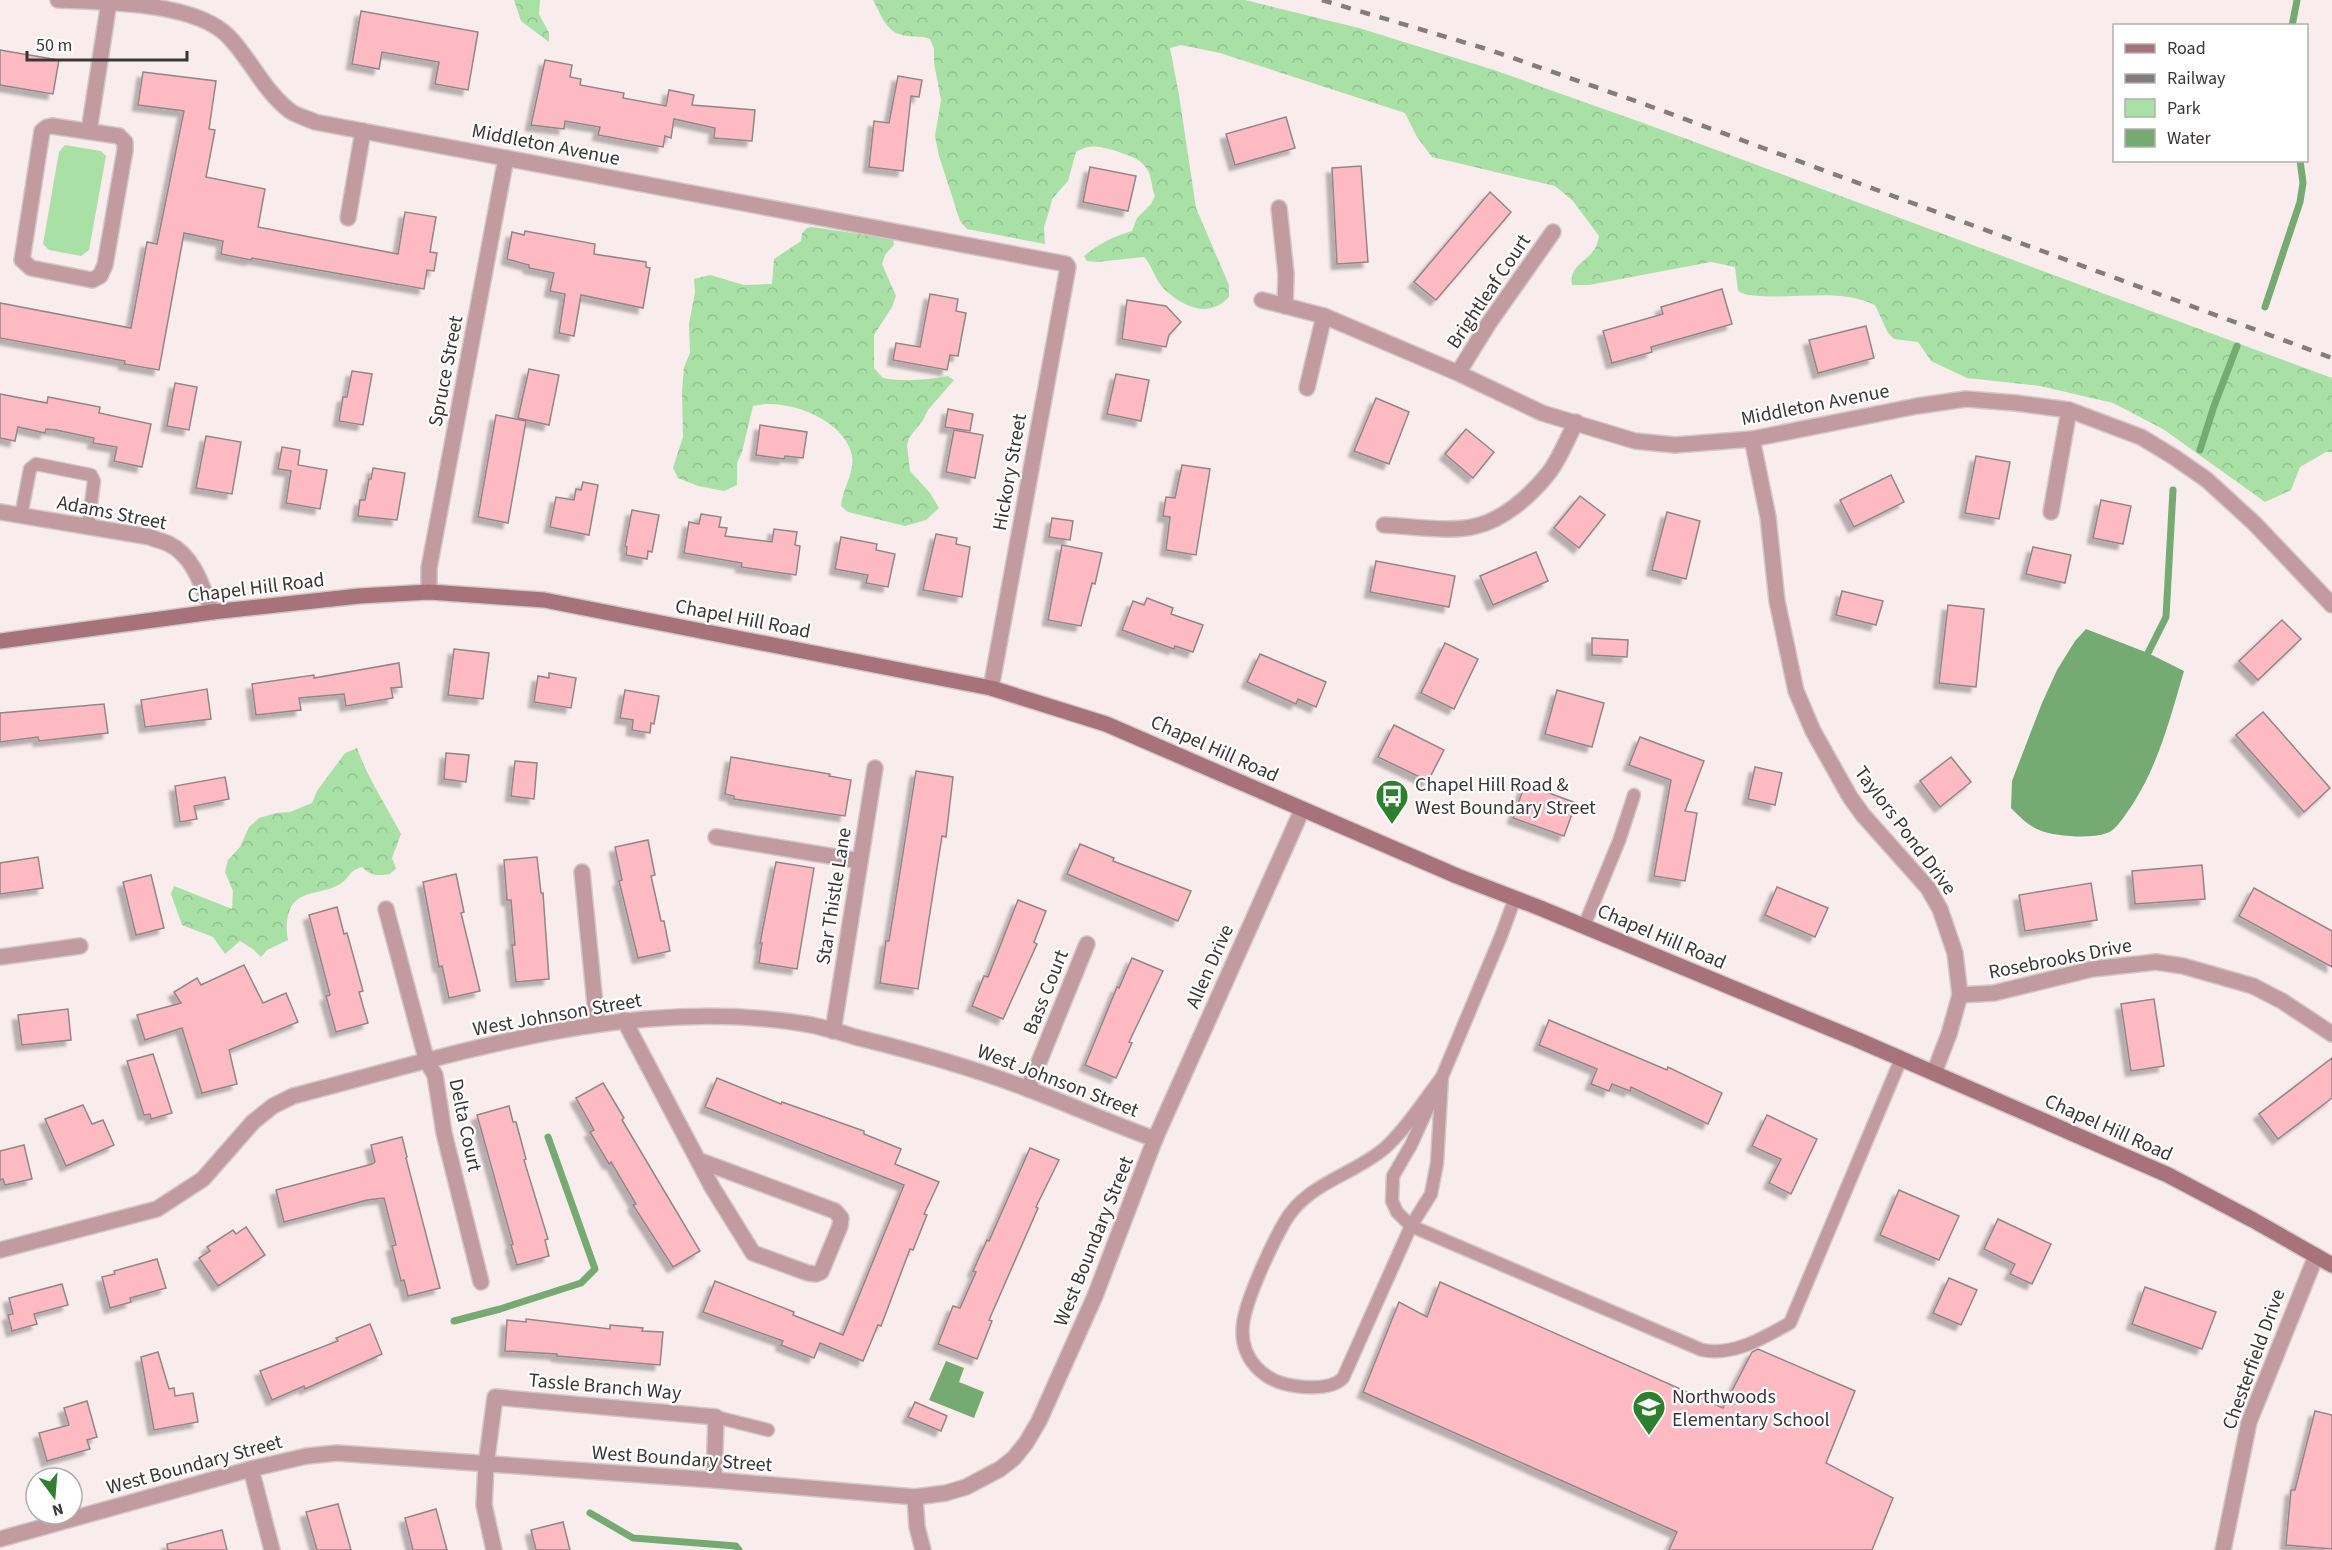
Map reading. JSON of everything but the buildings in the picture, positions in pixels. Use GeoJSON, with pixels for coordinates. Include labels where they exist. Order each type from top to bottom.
{"type":"FeatureCollection","features":[{"type":"Feature","properties":{"kind":"main road","name":"Chapel Hill Road"},"geometry":{"type":"LineString","coordinates":[[0,640],[212,612],[359,596],[429,592],[544,600],[991,688],[1106,723],[1457,876],[1584,926],[1934,1073],[2168,1175],[2332,1265]]}},
{"type":"Feature","properties":{"kind":"street","name":"Middleton Avenue"},"geometry":{"type":"LineString","coordinates":[[58,0],[109,2],[158,8],[208,22],[230,37],[262,82],[291,112],[315,122],[1066,264]]}},
{"type":"Feature","properties":{"kind":"street"},"geometry":{"type":"LineString","coordinates":[[88,131],[109,2]]}},
{"type":"Feature","properties":{"kind":"street"},"geometry":{"type":"LineString","coordinates":[[47,126],[52,126],[88,131],[119,136],[123,138],[125,145],[103,272],[96,278],[88,280],[27,267],[21,260],[21,255],[42,131],[47,126]]}},
{"type":"Feature","properties":{"kind":"street"},"geometry":{"type":"LineString","coordinates":[[348,218],[363,131]]}},
{"type":"Feature","properties":{"kind":"street","name":"Spruce Street"},"geometry":{"type":"LineString","coordinates":[[429,592],[429,568],[506,158]]}},
{"type":"Feature","properties":{"kind":"street"},"geometry":{"type":"LineString","coordinates":[[1279,208],[1286,274],[1285,306]]}},
{"type":"Feature","properties":{"kind":"street","name":"Brightleaf Court"},"geometry":{"type":"LineString","coordinates":[[1458,373],[1489,323],[1553,232]]}},
{"type":"Feature","properties":{"kind":"street","name":"Hickory Street"},"geometry":{"type":"LineString","coordinates":[[991,688],[1068,267],[1066,264]]}},
{"type":"Feature","properties":{"kind":"street","name":"Middleton Avenue"},"geometry":{"type":"LineString","coordinates":[[1262,300],[1324,316],[1458,373],[1542,413],[1635,441],[1675,445],[1752,439],[1917,406],[1966,399],[2069,410],[2141,437],[2207,480],[2255,524],[2332,605]]}},
{"type":"Feature","properties":{"kind":"street"},"geometry":{"type":"LineString","coordinates":[[1307,388],[1324,316]]}},
{"type":"Feature","properties":{"kind":"street"},"geometry":{"type":"LineString","coordinates":[[2051,512],[2069,410]]}},
{"type":"Feature","properties":{"kind":"street"},"geometry":{"type":"LineString","coordinates":[[1384,525],[1459,528],[1476,527],[1493,521],[1525,497],[1548,474],[1576,422]]}},
{"type":"Feature","properties":{"kind":"street","name":"Taylors Pond Drive"},"geometry":{"type":"LineString","coordinates":[[1752,439],[1768,517],[1777,601],[1796,691],[1813,731],[1850,797],[1863,815],[1918,875],[1940,909],[1955,953],[1960,994],[1949,1034],[1934,1073]]}},
{"type":"Feature","properties":{"kind":"street","name":"Adams Street"},"geometry":{"type":"LineString","coordinates":[[0,512],[150,537],[169,544],[182,554],[199,576],[212,612]]}},
{"type":"Feature","properties":{"kind":"street","name":"Star Thistle Lane"},"geometry":{"type":"LineString","coordinates":[[833,1031],[875,768]]}},
{"type":"Feature","properties":{"kind":"street","name":"Allen Drive"},"geometry":{"type":"LineString","coordinates":[[1155,1139],[1302,810]]}},
{"type":"Feature","properties":{"kind":"street"},"geometry":{"type":"LineString","coordinates":[[716,837],[860,861]]}},
{"type":"Feature","properties":{"kind":"street"},"geometry":{"type":"LineString","coordinates":[[582,872],[597,1024]]}},
{"type":"Feature","properties":{"kind":"street","name":"Delta Court"},"geometry":{"type":"LineString","coordinates":[[386,909],[427,1062],[435,1075],[444,1133],[482,1282]]}},
{"type":"Feature","properties":{"kind":"street","name":"Bass Court"},"geometry":{"type":"LineString","coordinates":[[1028,1089],[1088,944]]}},
{"type":"Feature","properties":{"kind":"street"},"geometry":{"type":"LineString","coordinates":[[0,957],[80,946]]}},
{"type":"Feature","properties":{"kind":"street","name":"Rosebrooks Drive"},"geometry":{"type":"LineString","coordinates":[[1960,994],[1994,993],[2092,969],[2156,962],[2183,966],[2253,986],[2282,1001],[2332,1034]]}},
{"type":"Feature","properties":{"kind":"street","name":"West Johnson Street"},"geometry":{"type":"LineString","coordinates":[[0,1250],[157,1209],[203,1179],[253,1122],[277,1103],[293,1096],[516,1040],[624,1020],[671,1016],[730,1017],[807,1024],[927,1054],[1028,1089],[1155,1139]]}},
{"type":"Feature","properties":{"kind":"street"},"geometry":{"type":"LineString","coordinates":[[624,1020],[712,1187],[753,1253],[808,1273],[821,1272],[840,1226],[841,1218],[835,1211],[698,1160]]}},
{"type":"Feature","properties":{"kind":"street","name":"West Boundary Street"},"geometry":{"type":"LineString","coordinates":[[0,1539],[251,1469],[307,1456],[337,1453],[915,1497],[946,1493],[980,1481],[1014,1458],[1026,1443],[1048,1403],[1095,1296],[1155,1139]]}},
{"type":"Feature","properties":{"kind":"street","name":"Chesterfield Drive"},"geometry":{"type":"LineString","coordinates":[[2223,1550],[2249,1422],[2316,1256]]}},
{"type":"Feature","properties":{"kind":"street","name":"Tassle Branch Way"},"geometry":{"type":"LineString","coordinates":[[486,1465],[495,1397],[716,1417]]}},
{"type":"Feature","properties":{"kind":"street"},"geometry":{"type":"LineString","coordinates":[[714,1480],[716,1417]]}},
{"type":"Feature","properties":{"kind":"street"},"geometry":{"type":"LineString","coordinates":[[486,1465],[484,1504],[494,1550]]}},
{"type":"Feature","properties":{"kind":"street"},"geometry":{"type":"LineString","coordinates":[[251,1469],[272,1550]]}},
{"type":"Feature","properties":{"kind":"street"},"geometry":{"type":"LineString","coordinates":[[915,1497],[917,1527],[923,1550]]}},
{"type":"Feature","properties":{"kind":"lane"},"geometry":{"type":"LineString","coordinates":[[21,516],[31,466],[36,464],[88,474],[93,478],[88,527]]}},
{"type":"Feature","properties":{"kind":"lane"},"geometry":{"type":"LineString","coordinates":[[1584,926],[1619,840],[1634,795]]}},
{"type":"Feature","properties":{"kind":"lane"},"geometry":{"type":"LineString","coordinates":[[1515,898],[1442,1077],[1411,1144],[1393,1176],[1392,1201],[1396,1212],[1411,1226],[1702,1350],[1713,1352],[1731,1350],[1749,1344],[1790,1323],[1901,1059]]}},
{"type":"Feature","properties":{"kind":"lane"},"geometry":{"type":"LineString","coordinates":[[1442,1077],[1436,1178],[1425,1206],[1411,1226],[1343,1378],[1339,1382],[1307,1387],[1280,1384],[1267,1378],[1256,1367],[1244,1341],[1243,1326],[1252,1293],[1284,1222],[1307,1194],[1357,1167],[1386,1147],[1442,1077]]}},
{"type":"Feature","properties":{"kind":"lane"},"geometry":{"type":"LineString","coordinates":[[716,1417],[768,1430]]}},
{"type":"Feature","properties":{"kind":"green space"},"geometry":{"type":"Polygon","coordinates":[[[514,0],[540,0],[539,14],[549,33],[549,42],[521,21],[514,0]]]}},
{"type":"Feature","properties":{"kind":"green space"},"geometry":{"type":"Polygon","coordinates":[[[873,0],[1245,0],[1359,28],[1494,70],[1646,124],[2332,378],[2332,452],[2326,452],[2300,467],[2291,490],[2265,502],[2163,429],[2113,403],[2040,386],[1967,378],[1931,361],[1918,342],[1894,339],[1888,333],[1875,305],[1862,300],[1833,295],[1774,297],[1746,295],[1738,291],[1735,267],[1711,262],[1589,285],[1572,285],[1575,269],[1594,250],[1599,236],[1573,201],[1555,186],[1432,157],[1417,137],[1405,113],[1220,53],[1181,45],[1170,48],[1196,208],[1229,285],[1229,297],[1221,304],[1213,308],[1196,308],[1179,301],[1164,289],[1144,257],[1097,262],[1087,261],[1084,256],[1106,241],[1132,231],[1137,218],[1151,204],[1155,196],[1150,175],[1144,165],[1133,157],[1116,151],[1091,147],[1076,152],[1068,181],[1052,199],[1044,227],[1045,244],[967,229],[960,221],[939,156],[935,136],[941,100],[934,63],[934,49],[930,39],[902,35],[891,30],[873,0]]]}},
{"type":"Feature","properties":{"kind":"green space"},"geometry":{"type":"Polygon","coordinates":[[[65,145],[101,151],[106,156],[89,250],[81,256],[49,250],[43,244],[59,152],[65,145]]]}},
{"type":"Feature","properties":{"kind":"green space"},"geometry":{"type":"Polygon","coordinates":[[[812,227],[893,239],[894,245],[885,255],[882,264],[896,296],[892,307],[874,335],[874,368],[883,378],[915,380],[948,376],[954,380],[928,410],[909,438],[907,445],[910,471],[930,493],[939,508],[926,520],[905,526],[848,512],[841,506],[852,462],[847,443],[827,422],[797,408],[766,404],[753,406],[742,452],[737,463],[737,485],[724,491],[698,486],[678,478],[673,468],[683,437],[682,392],[684,367],[690,353],[689,324],[695,292],[694,279],[710,275],[744,285],[772,284],[774,259],[801,241],[802,233],[812,227]]]}},
{"type":"Feature","properties":{"kind":"green space"},"geometry":{"type":"Polygon","coordinates":[[[357,748],[401,834],[392,858],[396,868],[390,874],[378,875],[371,874],[362,867],[354,870],[343,882],[333,887],[298,899],[288,916],[288,940],[267,950],[261,957],[240,941],[225,954],[213,937],[182,925],[171,894],[174,886],[232,909],[233,891],[225,872],[228,860],[240,847],[249,827],[259,818],[290,812],[312,803],[317,791],[345,753],[357,748]]]}},
{"type":"Feature","properties":{"kind":"water"},"geometry":{"type":"Polygon","coordinates":[[[2086,629],[2148,653],[2184,671],[2154,763],[2137,798],[2122,820],[2110,832],[2084,837],[2044,832],[2031,826],[2011,808],[2012,781],[2042,703],[2057,670],[2075,641],[2086,629]]]}},
{"type":"Feature","properties":{"kind":"water"},"geometry":{"type":"Polygon","coordinates":[[[946,1361],[964,1368],[959,1382],[984,1392],[974,1418],[929,1400],[946,1361]]]}},
{"type":"Feature","properties":{"kind":"waterway"},"geometry":{"type":"LineString","coordinates":[[2292,24],[2297,0]]}},
{"type":"Feature","properties":{"kind":"waterway"},"geometry":{"type":"LineString","coordinates":[[2265,307],[2300,202],[2303,183],[2300,162]]}},
{"type":"Feature","properties":{"kind":"waterway"},"geometry":{"type":"LineString","coordinates":[[2200,450],[2237,346]]}},
{"type":"Feature","properties":{"kind":"waterway"},"geometry":{"type":"LineString","coordinates":[[2148,653],[2166,617],[2173,490]]}},
{"type":"Feature","properties":{"kind":"waterway"},"geometry":{"type":"LineString","coordinates":[[454,1321],[581,1283],[595,1269],[548,1137]]}},
{"type":"Feature","properties":{"kind":"waterway"},"geometry":{"type":"LineString","coordinates":[[590,1513],[633,1538],[736,1546],[739,1550]]}},
{"type":"Feature","properties":{"kind":"railway"},"geometry":{"type":"LineString","coordinates":[[1322,0],[1490,50],[1644,104],[2332,358]]}},
{"type":"Feature","properties":{"kind":"place","name":"Chapel Hill Road & West Boundary Street"},"geometry":{"type":"Point","coordinates":[1392,825]}},
{"type":"Feature","properties":{"kind":"place","name":"Northwoods Elementary School"},"geometry":{"type":"Point","coordinates":[1649,1436]}}]}
